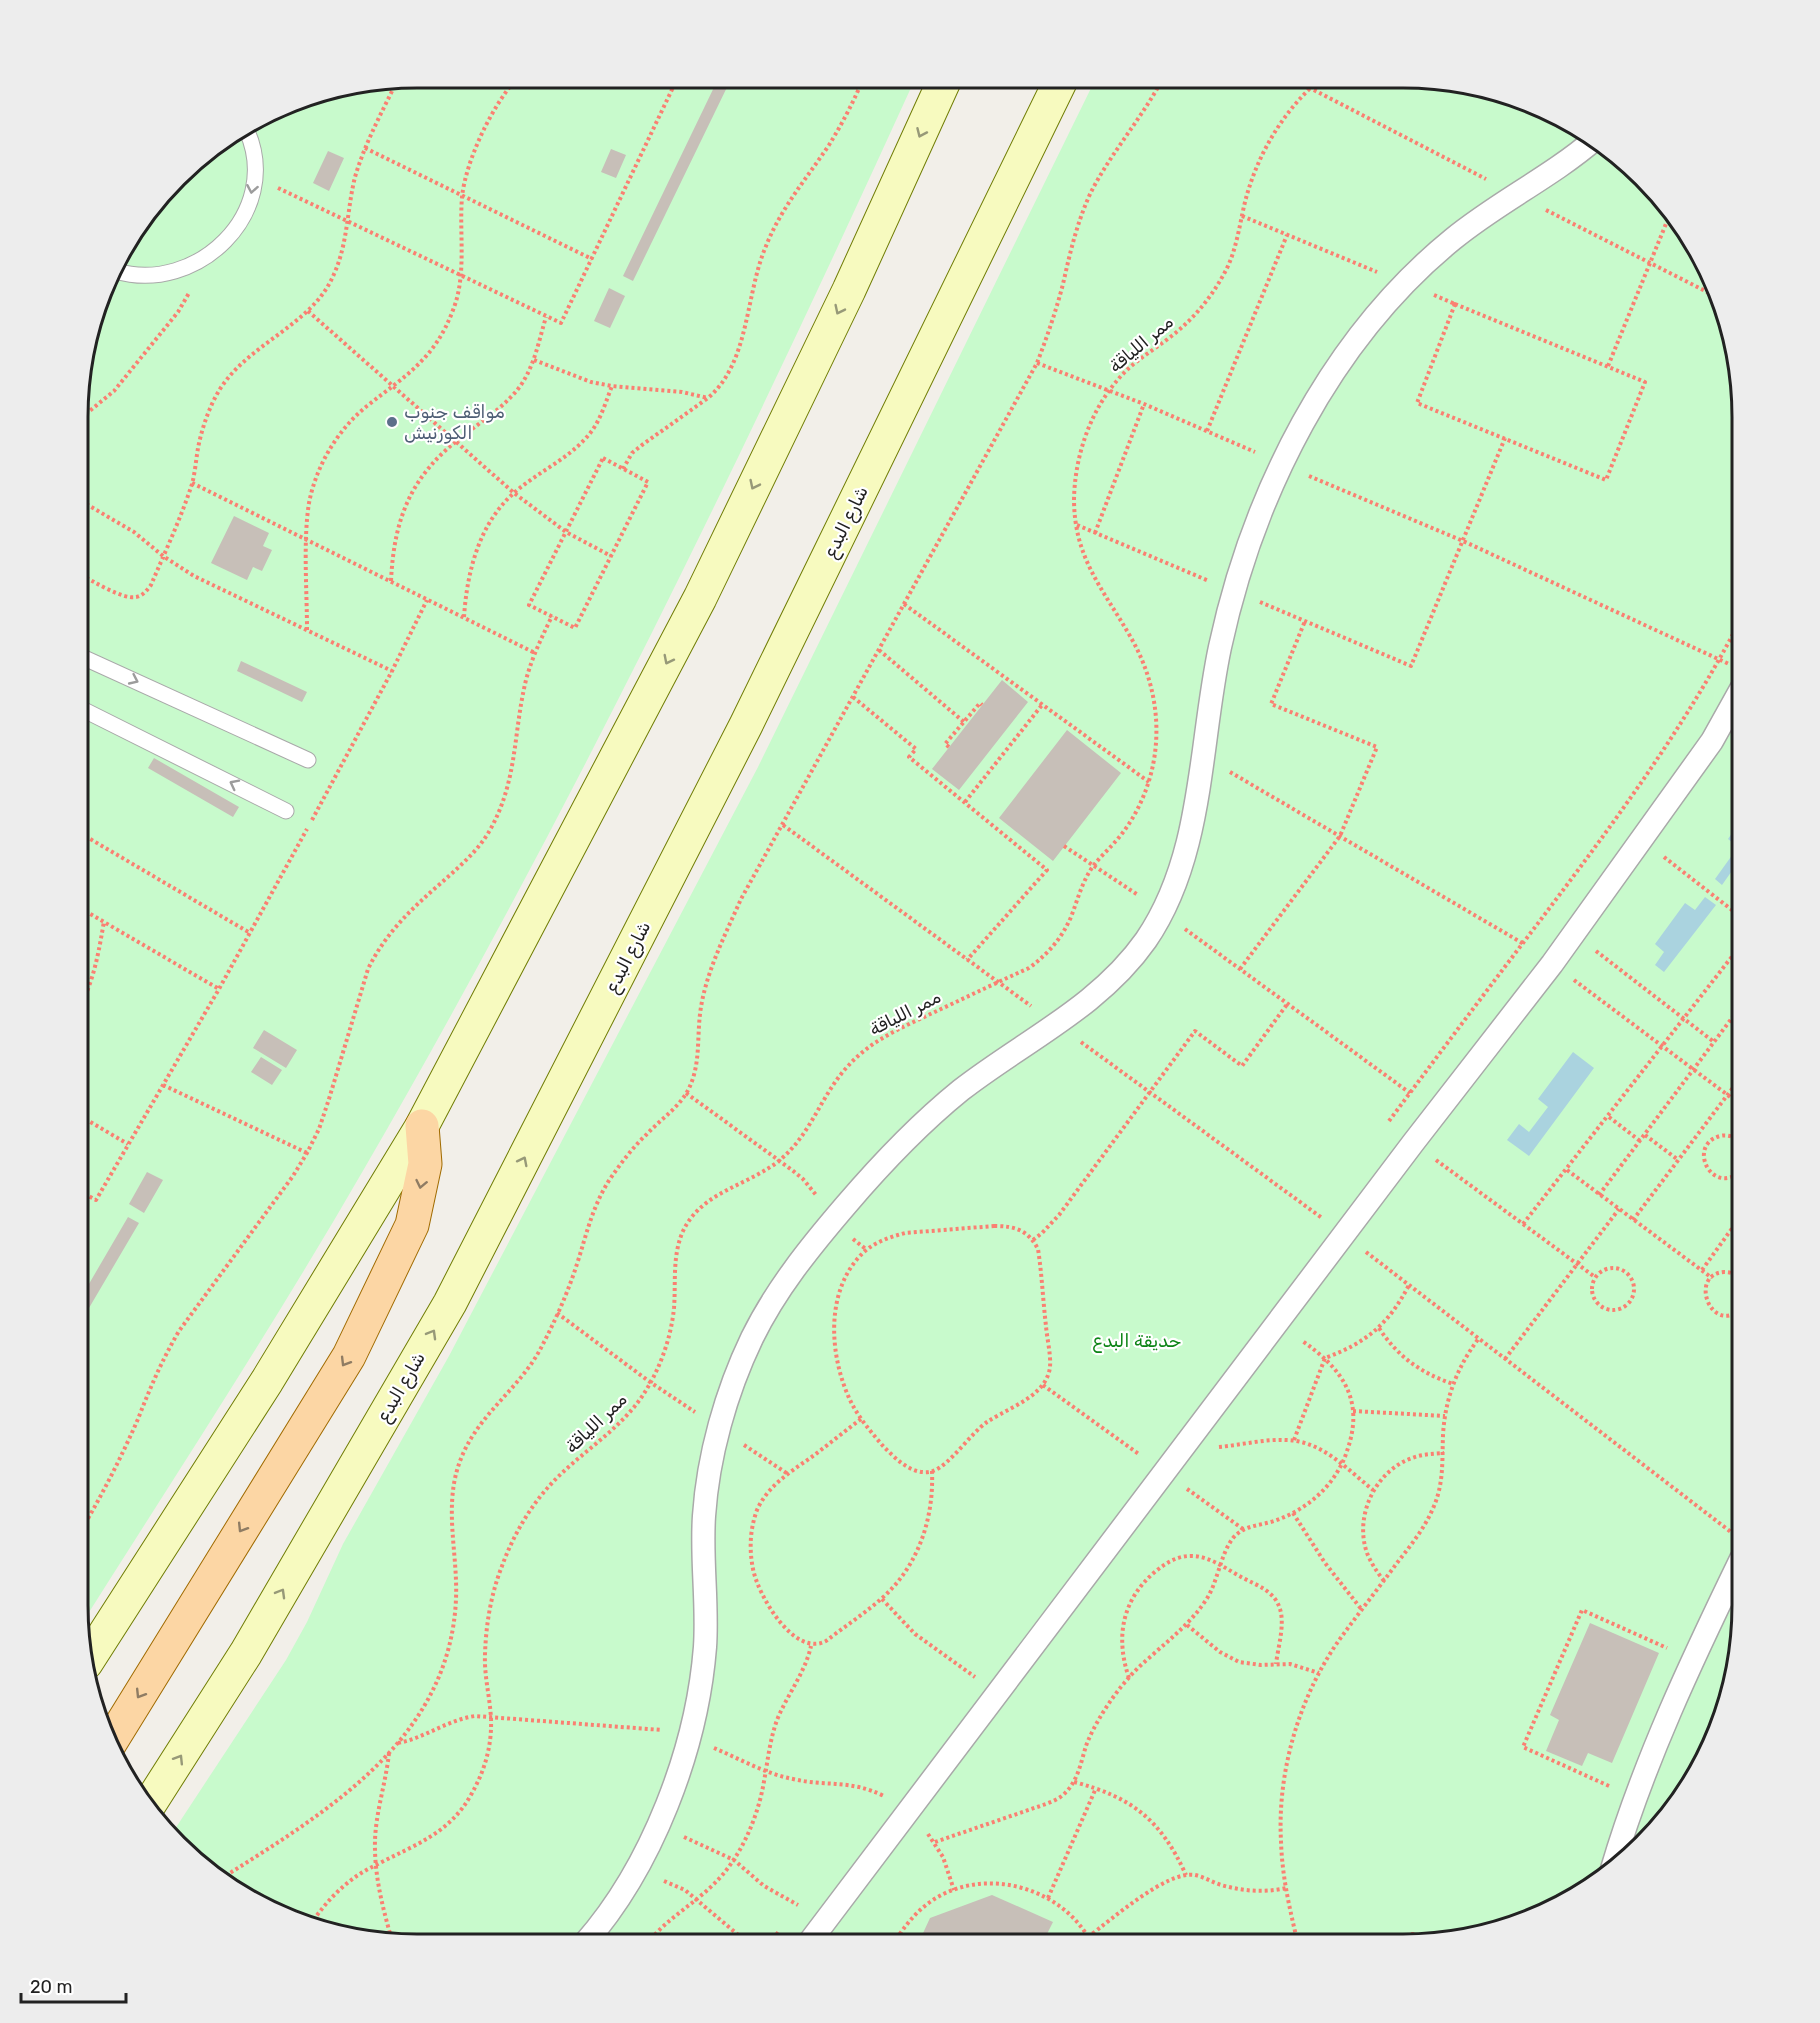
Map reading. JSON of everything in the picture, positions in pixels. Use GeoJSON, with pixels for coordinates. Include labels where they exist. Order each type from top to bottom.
{"type":"FeatureCollection","features":[{"type":"Feature","properties":{"kind":"main road"},"geometry":{"type":"LineString","coordinates":[[92,1654],[267,1381],[422,1126],[700,598],[849,290],[941,88]]}},
{"type":"Feature","properties":{"kind":"main road","name":"شارع البدع"},"geometry":{"type":"LineString","coordinates":[[152,1800],[246,1653],[450,1303],[752,714],[1057,88]]}},
{"type":"Feature","properties":{"kind":"main road"},"geometry":{"type":"LineString","coordinates":[[115,1735],[349,1356],[412,1225],[425,1164],[422,1126]]}},
{"type":"Feature","properties":{"kind":"street"},"geometry":{"type":"LineString","coordinates":[[592,1934],[612,1908],[632,1876],[658,1825],[675,1786],[690,1737],[705,1648],[707,1604],[704,1519],[709,1474],[733,1383],[756,1330],[775,1296],[803,1256],[898,1148],[959,1092],[1084,1005],[1129,962],[1148,937],[1174,888],[1184,857],[1203,756],[1210,697],[1234,591],[1264,506],[1324,385],[1375,314],[1404,283],[1458,235],[1486,214],[1544,179],[1587,145]]}},
{"type":"Feature","properties":{"kind":"street"},"geometry":{"type":"LineString","coordinates":[[816,1934],[1343,1234],[1552,964],[1712,741],[1732,705]]}},
{"type":"Feature","properties":{"kind":"street"},"geometry":{"type":"LineString","coordinates":[[1616,1856],[1636,1798],[1692,1659],[1732,1577]]}},
{"type":"Feature","properties":{"kind":"lane"},"geometry":{"type":"LineString","coordinates":[[122,273],[151,275],[178,271],[204,259],[220,247],[241,222],[252,193],[254,157],[248,136]]}},
{"type":"Feature","properties":{"kind":"lane"},"geometry":{"type":"LineString","coordinates":[[88,660],[308,760]]}},
{"type":"Feature","properties":{"kind":"lane"},"geometry":{"type":"LineString","coordinates":[[88,712],[286,811]]}},
{"type":"Feature","properties":{"kind":"path"},"geometry":{"type":"LineString","coordinates":[[307,630],[309,502],[320,467],[339,435],[364,408],[420,365],[441,339],[454,309],[460,276],[463,195],[474,152],[488,122],[508,88]]}},
{"type":"Feature","properties":{"kind":"path"},"geometry":{"type":"LineString","coordinates":[[254,177],[561,323],[673,88]]}},
{"type":"Feature","properties":{"kind":"path"},"geometry":{"type":"LineString","coordinates":[[623,469],[632,453],[708,398],[720,388],[729,375],[737,357],[755,276],[766,245],[785,207],[830,143],[858,88]]}},
{"type":"Feature","properties":{"kind":"path"},"geometry":{"type":"LineString","coordinates":[[228,1875],[315,1819],[367,1776],[409,1730],[426,1702],[443,1664],[451,1636],[456,1590],[451,1508],[460,1460],[470,1438],[486,1415],[525,1372],[542,1347],[569,1287],[595,1206],[609,1180],[626,1156],[668,1115],[686,1093],[699,1057],[701,1009],[704,996],[723,940],[741,899],[1037,363],[1051,328],[1078,222],[1107,164],[1140,119],[1157,88]]}},
{"type":"Feature","properties":{"kind":"path","name":"ممر اللياقة"},"geometry":{"type":"LineString","coordinates":[[315,1918],[337,1892],[356,1876],[421,1844],[440,1831],[457,1815],[471,1796],[487,1757],[491,1737],[485,1654],[487,1624],[502,1565],[532,1508],[552,1483],[626,1415],[650,1382],[662,1358],[669,1334],[674,1310],[675,1262],[684,1228],[707,1201],[760,1174],[797,1144],[812,1124],[834,1084],[863,1052],[899,1029],[1029,968],[1044,956],[1065,930],[1083,882],[1093,865],[1129,824],[1149,782],[1157,737],[1156,716],[1148,675],[1129,634],[1090,572],[1082,549],[1074,501],[1080,453],[1097,410],[1110,390],[1126,370],[1185,326],[1201,309],[1227,269],[1249,188],[1260,160],[1290,110],[1311,88]]}},
{"type":"Feature","properties":{"kind":"path"},"geometry":{"type":"LineString","coordinates":[[88,578],[123,595],[135,598],[144,594],[151,585],[192,483],[206,417],[220,389],[240,363],[308,311],[323,295],[334,275],[349,222],[356,176],[365,148],[393,89]]}},
{"type":"Feature","properties":{"kind":"path"},"geometry":{"type":"LineString","coordinates":[[365,148],[592,259]]}},
{"type":"Feature","properties":{"kind":"path"},"geometry":{"type":"LineString","coordinates":[[1242,216],[1645,382],[1606,480],[1418,403],[1455,304]]}},
{"type":"Feature","properties":{"kind":"path"},"geometry":{"type":"LineString","coordinates":[[1608,366],[1667,221]]}},
{"type":"Feature","properties":{"kind":"path"},"geometry":{"type":"LineString","coordinates":[[1207,430],[1287,235]]}},
{"type":"Feature","properties":{"kind":"path"},"geometry":{"type":"LineString","coordinates":[[88,412],[114,391],[178,312],[204,259]]}},
{"type":"Feature","properties":{"kind":"path"},"geometry":{"type":"LineString","coordinates":[[308,311],[514,493],[566,532],[611,556]]}},
{"type":"Feature","properties":{"kind":"path"},"geometry":{"type":"LineString","coordinates":[[391,581],[392,549],[400,518],[414,489],[432,463],[456,441],[503,406],[521,385],[534,360],[546,316]]}},
{"type":"Feature","properties":{"kind":"path"},"geometry":{"type":"LineString","coordinates":[[534,360],[570,375],[612,386],[662,389],[708,398]]}},
{"type":"Feature","properties":{"kind":"path"},"geometry":{"type":"LineString","coordinates":[[1037,363],[1207,430],[1462,541],[1731,665]]}},
{"type":"Feature","properties":{"kind":"path"},"geometry":{"type":"LineString","coordinates":[[464,618],[466,589],[472,562],[482,536],[514,493],[581,444],[593,430],[612,386]]}},
{"type":"Feature","properties":{"kind":"path"},"geometry":{"type":"LineString","coordinates":[[1095,533],[1144,404]]}},
{"type":"Feature","properties":{"kind":"path"},"geometry":{"type":"LineString","coordinates":[[1077,525],[1411,666],[1504,438]]}},
{"type":"Feature","properties":{"kind":"path"},"geometry":{"type":"LineString","coordinates":[[603,458],[648,482],[575,628],[529,605],[566,532],[603,458]]}},
{"type":"Feature","properties":{"kind":"path"},"geometry":{"type":"LineString","coordinates":[[192,483],[535,652]]}},
{"type":"Feature","properties":{"kind":"path"},"geometry":{"type":"LineString","coordinates":[[88,505],[134,532],[163,556],[194,576],[392,671]]}},
{"type":"Feature","properties":{"kind":"path"},"geometry":{"type":"LineString","coordinates":[[88,1196],[96,1200],[219,989],[392,671],[427,600]]}},
{"type":"Feature","properties":{"kind":"path"},"geometry":{"type":"LineString","coordinates":[[904,604],[1149,782]]}},
{"type":"Feature","properties":{"kind":"path"},"geometry":{"type":"LineString","coordinates":[[88,1519],[164,1358],[180,1331],[307,1153],[319,1128],[368,969],[377,950],[404,917],[475,851],[489,832],[500,810],[514,765],[526,679],[535,652],[552,616]]}},
{"type":"Feature","properties":{"kind":"path"},"geometry":{"type":"LineString","coordinates":[[1240,969],[1340,837],[1377,747],[1271,704],[1305,621]]}},
{"type":"Feature","properties":{"kind":"path"},"geometry":{"type":"LineString","coordinates":[[1382,1130],[1633,794],[1695,703],[1732,637]]}},
{"type":"Feature","properties":{"kind":"path"},"geometry":{"type":"LineString","coordinates":[[879,650],[964,722]]}},
{"type":"Feature","properties":{"kind":"path"},"geometry":{"type":"LineString","coordinates":[[853,697],[916,749],[909,757],[1047,870],[967,960]]}},
{"type":"Feature","properties":{"kind":"path"},"geometry":{"type":"LineString","coordinates":[[949,747],[945,744],[980,703],[982,705]]}},
{"type":"Feature","properties":{"kind":"path"},"geometry":{"type":"LineString","coordinates":[[965,802],[1042,705]]}},
{"type":"Feature","properties":{"kind":"path"},"geometry":{"type":"LineString","coordinates":[[1203,756],[1523,943],[1732,1099]]}},
{"type":"Feature","properties":{"kind":"path"},"geometry":{"type":"LineString","coordinates":[[783,825],[1319,1215],[1732,1532]]}},
{"type":"Feature","properties":{"kind":"path"},"geometry":{"type":"LineString","coordinates":[[88,838],[250,933]]}},
{"type":"Feature","properties":{"kind":"path"},"geometry":{"type":"LineString","coordinates":[[1641,839],[1732,910]]}},
{"type":"Feature","properties":{"kind":"path"},"geometry":{"type":"LineString","coordinates":[[1064,846],[1162,912],[1410,1093]]}},
{"type":"Feature","properties":{"kind":"path"},"geometry":{"type":"LineString","coordinates":[[88,912],[219,989]]}},
{"type":"Feature","properties":{"kind":"path"},"geometry":{"type":"LineString","coordinates":[[88,990],[98,958],[104,921]]}},
{"type":"Feature","properties":{"kind":"path"},"geometry":{"type":"LineString","coordinates":[[1523,1224],[1732,957]]}},
{"type":"Feature","properties":{"kind":"path"},"geometry":{"type":"LineString","coordinates":[[1624,972],[1714,1042]]}},
{"type":"Feature","properties":{"kind":"path"},"geometry":{"type":"LineString","coordinates":[[1033,1240],[1051,1225],[1195,1031],[1242,1066],[1288,1003]]}},
{"type":"Feature","properties":{"kind":"path"},"geometry":{"type":"LineString","coordinates":[[1599,1195],[1732,1019]]}},
{"type":"Feature","properties":{"kind":"path"},"geometry":{"type":"LineString","coordinates":[[163,1085],[307,1153]]}},
{"type":"Feature","properties":{"kind":"path"},"geometry":{"type":"LineString","coordinates":[[1633,1220],[1732,1089]]}},
{"type":"Feature","properties":{"kind":"path"},"geometry":{"type":"LineString","coordinates":[[686,1093],[803,1179],[834,1219],[867,1250]]}},
{"type":"Feature","properties":{"kind":"path"},"geometry":{"type":"LineString","coordinates":[[1609,1117],[1640,1141]]}},
{"type":"Feature","properties":{"kind":"path"},"geometry":{"type":"LineString","coordinates":[[88,1121],[128,1144]]}},
{"type":"Feature","properties":{"kind":"path"},"geometry":{"type":"LineString","coordinates":[[1645,1135],[1677,1160]]}},
{"type":"Feature","properties":{"kind":"path"},"geometry":{"type":"LineString","coordinates":[[1732,1137],[1718,1137],[1710,1141],[1703,1157],[1705,1166],[1718,1178],[1732,1177]]}},
{"type":"Feature","properties":{"kind":"path"},"geometry":{"type":"LineString","coordinates":[[1413,1143],[1595,1277]]}},
{"type":"Feature","properties":{"kind":"path"},"geometry":{"type":"LineString","coordinates":[[1567,1170],[1712,1278]]}},
{"type":"Feature","properties":{"kind":"path"},"geometry":{"type":"LineString","coordinates":[[1505,1359],[1619,1209]]}},
{"type":"Feature","properties":{"kind":"path"},"geometry":{"type":"LineString","coordinates":[[1312,1225],[1319,1215]]}},
{"type":"Feature","properties":{"kind":"path"},"geometry":{"type":"LineString","coordinates":[[994,1226],[1016,1228],[1025,1232],[1033,1240],[1038,1249],[1041,1272],[1049,1358],[1047,1377],[1038,1391],[984,1424],[948,1461],[932,1471],[914,1470],[897,1460],[861,1419],[851,1402],[834,1347],[834,1323],[845,1279],[853,1265],[867,1250],[891,1237],[905,1233],[994,1226]]}},
{"type":"Feature","properties":{"kind":"path"},"geometry":{"type":"LineString","coordinates":[[1702,1270],[1732,1228]]}},
{"type":"Feature","properties":{"kind":"path"},"geometry":{"type":"LineString","coordinates":[[1609,1268],[1617,1268],[1625,1272],[1634,1285],[1631,1302],[1617,1311],[1600,1307],[1592,1293],[1595,1277],[1601,1271],[1609,1268]]}},
{"type":"Feature","properties":{"kind":"path"},"geometry":{"type":"LineString","coordinates":[[1732,1273],[1720,1273],[1712,1278],[1707,1284],[1705,1293],[1712,1310],[1720,1314],[1732,1314]]}},
{"type":"Feature","properties":{"kind":"path"},"geometry":{"type":"LineString","coordinates":[[1325,1358],[1345,1351],[1379,1328],[1396,1308],[1409,1285]]}},
{"type":"Feature","properties":{"kind":"path"},"geometry":{"type":"LineString","coordinates":[[557,1313],[650,1382],[788,1474]]}},
{"type":"Feature","properties":{"kind":"path"},"geometry":{"type":"LineString","coordinates":[[935,1842],[1055,1800],[1066,1792],[1074,1782],[1098,1720],[1112,1698],[1129,1678],[1187,1625],[1208,1598],[1228,1546],[1243,1529],[1273,1521],[1308,1504],[1321,1493],[1341,1464],[1351,1438],[1353,1411],[1352,1399],[1342,1377],[1325,1358],[1275,1325]]}},
{"type":"Feature","properties":{"kind":"path"},"geometry":{"type":"LineString","coordinates":[[1379,1328],[1389,1344],[1410,1363],[1435,1378],[1453,1384]]}},
{"type":"Feature","properties":{"kind":"path"},"geometry":{"type":"LineString","coordinates":[[1296,1934],[1286,1888],[1280,1839],[1284,1781],[1300,1718],[1319,1673],[1331,1653],[1426,1523],[1440,1490],[1445,1416],[1453,1384],[1468,1352],[1479,1338]]}},
{"type":"Feature","properties":{"kind":"path"},"geometry":{"type":"LineString","coordinates":[[1294,1440],[1325,1358]]}},
{"type":"Feature","properties":{"kind":"path"},"geometry":{"type":"LineString","coordinates":[[1353,1411],[1445,1416]]}},
{"type":"Feature","properties":{"kind":"path"},"geometry":{"type":"LineString","coordinates":[[861,1419],[788,1474],[770,1490],[758,1509],[751,1535],[750,1550],[753,1571],[770,1608],[796,1637],[811,1646],[819,1645],[882,1599],[909,1565],[926,1529],[933,1490],[932,1471]]}},
{"type":"Feature","properties":{"kind":"path"},"geometry":{"type":"LineString","coordinates":[[1181,1449],[1294,1440],[1319,1448],[1373,1490]]}},
{"type":"Feature","properties":{"kind":"path"},"geometry":{"type":"LineString","coordinates":[[1384,1581],[1367,1553],[1363,1538],[1365,1513],[1373,1490],[1396,1466],[1411,1458],[1443,1453]]}},
{"type":"Feature","properties":{"kind":"path"},"geometry":{"type":"LineString","coordinates":[[1132,1464],[1139,1454]]}},
{"type":"Feature","properties":{"kind":"path"},"geometry":{"type":"LineString","coordinates":[[1293,1513],[1325,1563],[1362,1610]]}},
{"type":"Feature","properties":{"kind":"path"},"geometry":{"type":"LineString","coordinates":[[1129,1678],[1121,1646],[1122,1630],[1129,1606],[1141,1586],[1166,1563],[1194,1556],[1204,1558],[1267,1590],[1276,1600],[1281,1611],[1282,1624],[1276,1664]]}},
{"type":"Feature","properties":{"kind":"path"},"geometry":{"type":"LineString","coordinates":[[882,1599],[915,1634],[997,1693]]}},
{"type":"Feature","properties":{"kind":"path"},"geometry":{"type":"LineString","coordinates":[[1636,1798],[1523,1747],[1582,1610],[1692,1659]]}},
{"type":"Feature","properties":{"kind":"path"},"geometry":{"type":"LineString","coordinates":[[1187,1625],[1229,1658],[1250,1664],[1290,1665],[1319,1673]]}},
{"type":"Feature","properties":{"kind":"path"},"geometry":{"type":"LineString","coordinates":[[656,1934],[717,1881],[746,1840],[762,1794],[770,1745],[777,1721],[800,1675],[811,1646]]}},
{"type":"Feature","properties":{"kind":"path"},"geometry":{"type":"LineString","coordinates":[[966,1684],[980,1666]]}},
{"type":"Feature","properties":{"kind":"path"},"geometry":{"type":"LineString","coordinates":[[389,1753],[375,1838],[375,1865],[378,1888],[390,1933]]}},
{"type":"Feature","properties":{"kind":"path"},"geometry":{"type":"LineString","coordinates":[[1074,1782],[1096,1788],[1131,1803],[1146,1815],[1171,1844],[1186,1875]]}},
{"type":"Feature","properties":{"kind":"path"},"geometry":{"type":"LineString","coordinates":[[875,1804],[889,1786]]}},
{"type":"Feature","properties":{"kind":"path"},"geometry":{"type":"LineString","coordinates":[[1048,1898],[1096,1788]]}},
{"type":"Feature","properties":{"kind":"path"},"geometry":{"type":"LineString","coordinates":[[658,1825],[734,1860],[764,1886],[798,1905]]}},
{"type":"Feature","properties":{"kind":"path"},"geometry":{"type":"LineString","coordinates":[[1092,1934],[1159,1885],[1177,1876],[1195,1875],[1239,1889],[1258,1891],[1286,1888]]}},
{"type":"Feature","properties":{"kind":"path"},"geometry":{"type":"LineString","coordinates":[[632,1876],[652,1877],[671,1883],[697,1900],[737,1934]]}},
{"type":"Feature","properties":{"kind":"path"},"geometry":{"type":"LineString","coordinates":[[900,1934],[917,1912],[934,1899],[954,1890],[977,1884],[1002,1884],[1026,1888],[1048,1898],[1064,1909],[1085,1934]]}},
{"type":"Feature","properties":{"kind":"path"},"geometry":{"type":"LineString","coordinates":[[792,1914],[805,1896]]}},
{"type":"Feature","properties":{"kind":"path"},"geometry":{"type":"LineString","coordinates":[[777,1934],[786,1922]]}},
{"type":"Feature","properties":{"kind":"green space"},"geometry":{"type":"Polygon","coordinates":[[[417,88],[911,88],[720,494],[583,767],[439,1036],[364,1169],[224,1400],[88,1613],[88,417],[95,353],[106,311],[122,272],[156,217],[200,170],[217,156],[272,122],[311,106],[353,95],[417,88]]]}},
{"type":"Feature","properties":{"kind":"green space","name":"حديقة البدع"},"geometry":{"type":"Polygon","coordinates":[[[1091,88],[1403,88],[1467,95],[1529,114],[1548,122],[1585,144],[1620,170],[1664,217],[1698,272],[1714,311],[1725,353],[1731,396],[1732,1606],[1725,1670],[1714,1712],[1698,1751],[1664,1806],[1620,1853],[1603,1867],[1548,1901],[1509,1917],[1467,1928],[1424,1934],[396,1934],[332,1923],[272,1901],[217,1867],[175,1828],[286,1660],[307,1622],[343,1544],[449,1356],[758,767],[1091,88]]]}},
{"type":"Feature","properties":{"kind":"water"},"geometry":{"type":"Polygon","coordinates":[[[1732,855],[1732,871],[1722,885],[1715,879],[1732,855]]]}},
{"type":"Feature","properties":{"kind":"water"},"geometry":{"type":"Polygon","coordinates":[[[1705,897],[1716,905],[1664,972],[1655,965],[1664,952],[1655,944],[1685,903],[1695,910],[1705,897]]]}},
{"type":"Feature","properties":{"kind":"water"},"geometry":{"type":"Polygon","coordinates":[[[1573,1052],[1594,1068],[1529,1156],[1507,1140],[1519,1124],[1529,1132],[1548,1107],[1538,1099],[1573,1052]]]}},
{"type":"Feature","properties":{"kind":"building"},"geometry":{"type":"Polygon","coordinates":[[[714,88],[727,88],[633,281],[623,276],[714,88]]]}},
{"type":"Feature","properties":{"kind":"building"},"geometry":{"type":"Polygon","coordinates":[[[611,149],[626,155],[616,178],[601,172],[611,149]]]}},
{"type":"Feature","properties":{"kind":"building"},"geometry":{"type":"Polygon","coordinates":[[[328,151],[344,158],[329,191],[313,183],[328,151]]]}},
{"type":"Feature","properties":{"kind":"building"},"geometry":{"type":"Polygon","coordinates":[[[609,288],[625,296],[610,328],[594,321],[609,288]]]}},
{"type":"Feature","properties":{"kind":"building"},"geometry":{"type":"Polygon","coordinates":[[[234,516],[269,533],[263,546],[272,550],[262,571],[253,567],[247,580],[211,563],[234,516]]]}},
{"type":"Feature","properties":{"kind":"building"},"geometry":{"type":"Polygon","coordinates":[[[241,661],[307,692],[302,702],[237,671],[241,661]]]}},
{"type":"Feature","properties":{"kind":"building"},"geometry":{"type":"Polygon","coordinates":[[[1002,680],[1028,702],[959,790],[932,769],[1002,680]]]}},
{"type":"Feature","properties":{"kind":"building"},"geometry":{"type":"Polygon","coordinates":[[[1067,730],[1121,773],[1053,861],[999,818],[1067,730]]]}},
{"type":"Feature","properties":{"kind":"building"},"geometry":{"type":"Polygon","coordinates":[[[154,758],[239,807],[233,817],[148,768],[154,758]]]}},
{"type":"Feature","properties":{"kind":"building"},"geometry":{"type":"Polygon","coordinates":[[[264,1030],[297,1050],[286,1068],[253,1048],[264,1030]]]}},
{"type":"Feature","properties":{"kind":"building"},"geometry":{"type":"Polygon","coordinates":[[[261,1057],[282,1070],[272,1085],[251,1072],[261,1057]]]}},
{"type":"Feature","properties":{"kind":"building"},"geometry":{"type":"Polygon","coordinates":[[[147,1172],[163,1180],[144,1213],[129,1204],[147,1172]]]}},
{"type":"Feature","properties":{"kind":"building"},"geometry":{"type":"Polygon","coordinates":[[[128,1217],[139,1223],[88,1310],[88,1286],[128,1217]]]}},
{"type":"Feature","properties":{"kind":"building"},"geometry":{"type":"Polygon","coordinates":[[[1590,1623],[1659,1653],[1612,1763],[1588,1753],[1582,1766],[1546,1751],[1559,1720],[1550,1715],[1590,1623]]]}},
{"type":"Feature","properties":{"kind":"building"},"geometry":{"type":"Polygon","coordinates":[[[992,1895],[1053,1922],[1047,1934],[923,1934],[930,1918],[992,1895]]]}},
{"type":"Feature","properties":{"kind":"place","name":"مواقف جنوب الكورنيش"},"geometry":{"type":"Point","coordinates":[392,422]}}]}
